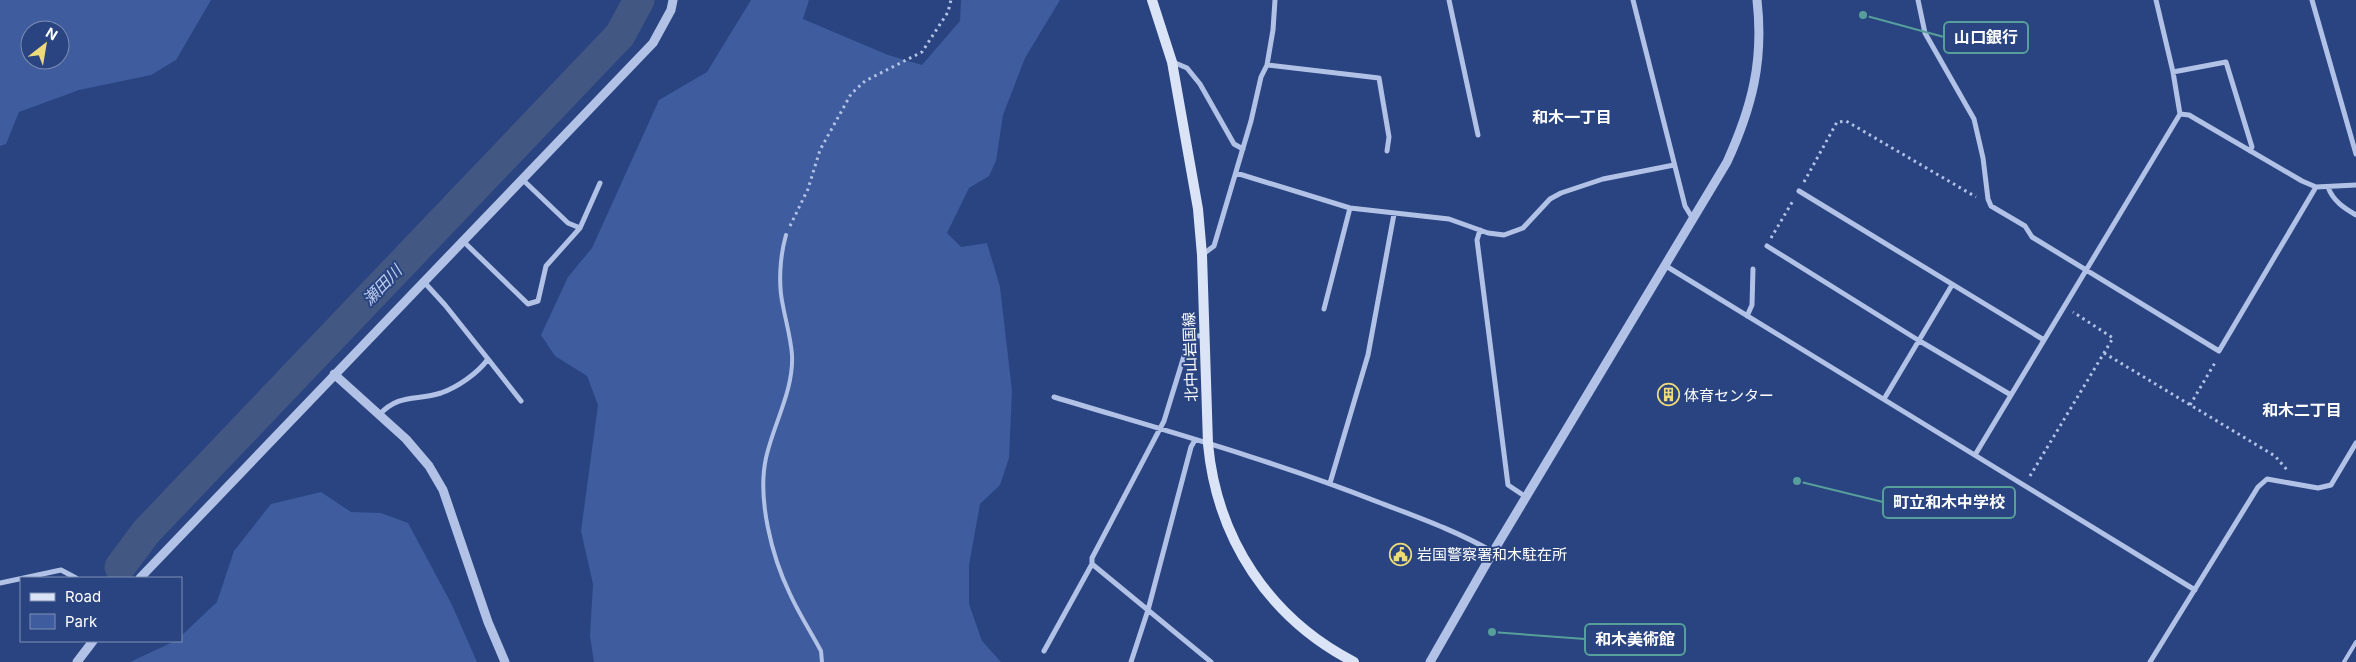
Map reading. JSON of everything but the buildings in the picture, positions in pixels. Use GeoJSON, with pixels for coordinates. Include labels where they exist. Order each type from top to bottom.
{"type":"FeatureCollection","features":[{"type":"Feature","properties":{"kind":"main road","name":"北中山岩国線"},"geometry":{"type":"LineString","coordinates":[[1152,0],[1172,62],[1198,209],[1202,255],[1208,444],[1211,474],[1224,516],[1236,544],[1260,585],[1294,621],[1339,654],[1354,662]]}},
{"type":"Feature","properties":{"kind":"street"},"geometry":{"type":"LineString","coordinates":[[141,577],[653,42],[671,10],[673,0]]}},
{"type":"Feature","properties":{"kind":"street"},"geometry":{"type":"LineString","coordinates":[[1202,255],[1214,246],[1243,149],[1261,78],[1267,64],[1273,30],[1275,0]]}},
{"type":"Feature","properties":{"kind":"street"},"geometry":{"type":"LineString","coordinates":[[1449,0],[1478,135]]}},
{"type":"Feature","properties":{"kind":"street"},"geometry":{"type":"LineString","coordinates":[[1633,0],[1685,206],[1693,219]]}},
{"type":"Feature","properties":{"kind":"street"},"geometry":{"type":"LineString","coordinates":[[1430,662],[1493,552],[1727,162],[1752,99],[1758,68],[1761,29],[1757,0]]}},
{"type":"Feature","properties":{"kind":"street"},"geometry":{"type":"LineString","coordinates":[[1918,0],[1925,34],[1974,119],[1983,158],[1988,199],[1991,206],[2025,226],[2032,237],[2219,351],[2316,187]]}},
{"type":"Feature","properties":{"kind":"street"},"geometry":{"type":"LineString","coordinates":[[1975,455],[2180,114],[2173,72],[2156,0]]}},
{"type":"Feature","properties":{"kind":"street"},"geometry":{"type":"LineString","coordinates":[[2312,0],[2356,154]]}},
{"type":"Feature","properties":{"kind":"street"},"geometry":{"type":"LineString","coordinates":[[1172,62],[1187,68],[1200,84],[1234,144],[1243,149]]}},
{"type":"Feature","properties":{"kind":"street"},"geometry":{"type":"LineString","coordinates":[[2173,72],[2226,62],[2252,146],[2250,151]]}},
{"type":"Feature","properties":{"kind":"street"},"geometry":{"type":"LineString","coordinates":[[1267,64],[1378,78],[1389,137],[1387,151]]}},
{"type":"Feature","properties":{"kind":"street"},"geometry":{"type":"LineString","coordinates":[[2180,114],[2189,115],[2316,187],[2356,185]]}},
{"type":"Feature","properties":{"kind":"street"},"geometry":{"type":"LineString","coordinates":[[1236,173],[1350,208],[1449,219],[1480,230],[1504,235],[1523,228],[1550,199],[1561,193],[1603,179],[1674,165]]}},
{"type":"Feature","properties":{"kind":"street"},"geometry":{"type":"LineString","coordinates":[[522,180],[568,223],[580,228]]}},
{"type":"Feature","properties":{"kind":"street"},"geometry":{"type":"LineString","coordinates":[[463,240],[528,304],[538,301],[546,266],[580,228],[600,182]]}},
{"type":"Feature","properties":{"kind":"street"},"geometry":{"type":"LineString","coordinates":[[2328,187],[2330,194],[2342,206],[2356,215]]}},
{"type":"Feature","properties":{"kind":"street"},"geometry":{"type":"LineString","coordinates":[[1799,191],[2044,340]]}},
{"type":"Feature","properties":{"kind":"street"},"geometry":{"type":"LineString","coordinates":[[1324,310],[1350,208]]}},
{"type":"Feature","properties":{"kind":"street"},"geometry":{"type":"LineString","coordinates":[[1330,483],[1368,355],[1394,214]]}},
{"type":"Feature","properties":{"kind":"street"},"geometry":{"type":"LineString","coordinates":[[1480,230],[1477,240],[1508,484],[1526,497]]}},
{"type":"Feature","properties":{"kind":"street"},"geometry":{"type":"LineString","coordinates":[[1767,246],[1918,340],[2011,395]]}},
{"type":"Feature","properties":{"kind":"street"},"geometry":{"type":"LineString","coordinates":[[1666,266],[2195,590]]}},
{"type":"Feature","properties":{"kind":"street"},"geometry":{"type":"LineString","coordinates":[[1747,316],[1752,305],[1753,270]]}},
{"type":"Feature","properties":{"kind":"street"},"geometry":{"type":"LineString","coordinates":[[423,282],[445,305],[521,401]]}},
{"type":"Feature","properties":{"kind":"street"},"geometry":{"type":"LineString","coordinates":[[1884,399],[1952,285]]}},
{"type":"Feature","properties":{"kind":"street"},"geometry":{"type":"LineString","coordinates":[[1044,651],[1092,564],[1092,558],[1160,429],[1188,344],[1193,338],[1205,334]]}},
{"type":"Feature","properties":{"kind":"street"},"geometry":{"type":"LineString","coordinates":[[379,415],[387,407],[400,399],[441,393],[480,370],[488,359]]}},
{"type":"Feature","properties":{"kind":"street"},"geometry":{"type":"LineString","coordinates":[[334,374],[406,440],[429,466],[443,490],[488,622],[505,662]]}},
{"type":"Feature","properties":{"kind":"street"},"geometry":{"type":"LineString","coordinates":[[1054,397],[1330,483],[1447,528],[1493,552]]}},
{"type":"Feature","properties":{"kind":"street"},"geometry":{"type":"LineString","coordinates":[[1130,662],[1148,610],[1191,447],[1195,440]]}},
{"type":"Feature","properties":{"kind":"street"},"geometry":{"type":"LineString","coordinates":[[2150,662],[2258,487],[2267,479],[2318,488],[2331,485],[2356,443]]}},
{"type":"Feature","properties":{"kind":"street"},"geometry":{"type":"LineString","coordinates":[[1092,564],[1211,662]]}},
{"type":"Feature","properties":{"kind":"street"},"geometry":{"type":"LineString","coordinates":[[28,577],[61,570],[74,577]]}},
{"type":"Feature","properties":{"kind":"street"},"geometry":{"type":"LineString","coordinates":[[0,583],[20,579]]}},
{"type":"Feature","properties":{"kind":"street"},"geometry":{"type":"LineString","coordinates":[[77,662],[92,642]]}},
{"type":"Feature","properties":{"kind":"lane"},"geometry":{"type":"LineString","coordinates":[[786,235],[782,249],[781,287],[782,303],[792,355],[791,368],[766,458],[762,487],[778,566],[790,595],[821,651],[822,662]]}},
{"type":"Feature","properties":{"kind":"lane"},"geometry":{"type":"LineString","coordinates":[[2344,662],[2356,642]]}},
{"type":"Feature","properties":{"kind":"path"},"geometry":{"type":"LineString","coordinates":[[786,235],[808,189],[820,150],[851,94],[865,81],[922,52],[948,12],[951,0]]}},
{"type":"Feature","properties":{"kind":"path"},"geometry":{"type":"LineString","coordinates":[[1767,246],[1838,122],[1846,120],[1982,201],[1988,199]]}},
{"type":"Feature","properties":{"kind":"path"},"geometry":{"type":"LineString","coordinates":[[2025,485],[2112,338],[2064,307]]}},
{"type":"Feature","properties":{"kind":"path"},"geometry":{"type":"LineString","coordinates":[[2190,405],[2218,358],[2219,351]]}},
{"type":"Feature","properties":{"kind":"path"},"geometry":{"type":"LineString","coordinates":[[2104,353],[2275,456],[2288,472],[2289,483]]}},
{"type":"Feature","properties":{"kind":"green space"},"geometry":{"type":"Polygon","coordinates":[[[0,0],[211,0],[176,60],[151,75],[79,90],[19,112],[6,144],[0,146],[0,0]]]}},
{"type":"Feature","properties":{"kind":"green space"},"geometry":{"type":"Polygon","coordinates":[[[751,0],[809,0],[803,19],[888,55],[922,65],[960,21],[961,0],[1060,0],[1025,58],[1003,115],[996,161],[989,176],[969,188],[947,233],[961,247],[987,243],[1000,287],[1012,391],[1009,458],[1000,485],[980,504],[969,565],[969,604],[982,641],[1001,662],[594,662],[590,636],[593,584],[581,531],[598,405],[587,376],[555,356],[541,335],[568,277],[592,248],[659,100],[707,72],[751,0]]]}},
{"type":"Feature","properties":{"kind":"green space"},"geometry":{"type":"Polygon","coordinates":[[[321,492],[351,512],[381,513],[408,523],[452,605],[477,662],[130,662],[173,642],[182,642],[182,635],[217,602],[234,551],[271,504],[321,492]]]}},
{"type":"Feature","properties":{"kind":"waterway","name":"瀬田川"},"geometry":{"type":"LineString","coordinates":[[120,567],[146,532],[620,35],[639,0]]}},
{"type":"Feature","properties":{"kind":"place","name":"山口銀行"},"geometry":{"type":"Point","coordinates":[1863,15]}},
{"type":"Feature","properties":{"kind":"place","name":"体育センター"},"geometry":{"type":"Point","coordinates":[1668,395]}},
{"type":"Feature","properties":{"kind":"place","name":"町立和木中学校"},"geometry":{"type":"Point","coordinates":[1797,481]}},
{"type":"Feature","properties":{"kind":"place","name":"岩国警察署和木駐在所"},"geometry":{"type":"Point","coordinates":[1401,554]}},
{"type":"Feature","properties":{"kind":"place","name":"和木美術館"},"geometry":{"type":"Point","coordinates":[1492,632]}},
{"type":"Feature","properties":{"kind":"district","name":"和木一丁目"},"geometry":{"type":"Point","coordinates":[1572,117]}},
{"type":"Feature","properties":{"kind":"district","name":"和木二丁目"},"geometry":{"type":"Point","coordinates":[2302,410]}}]}
